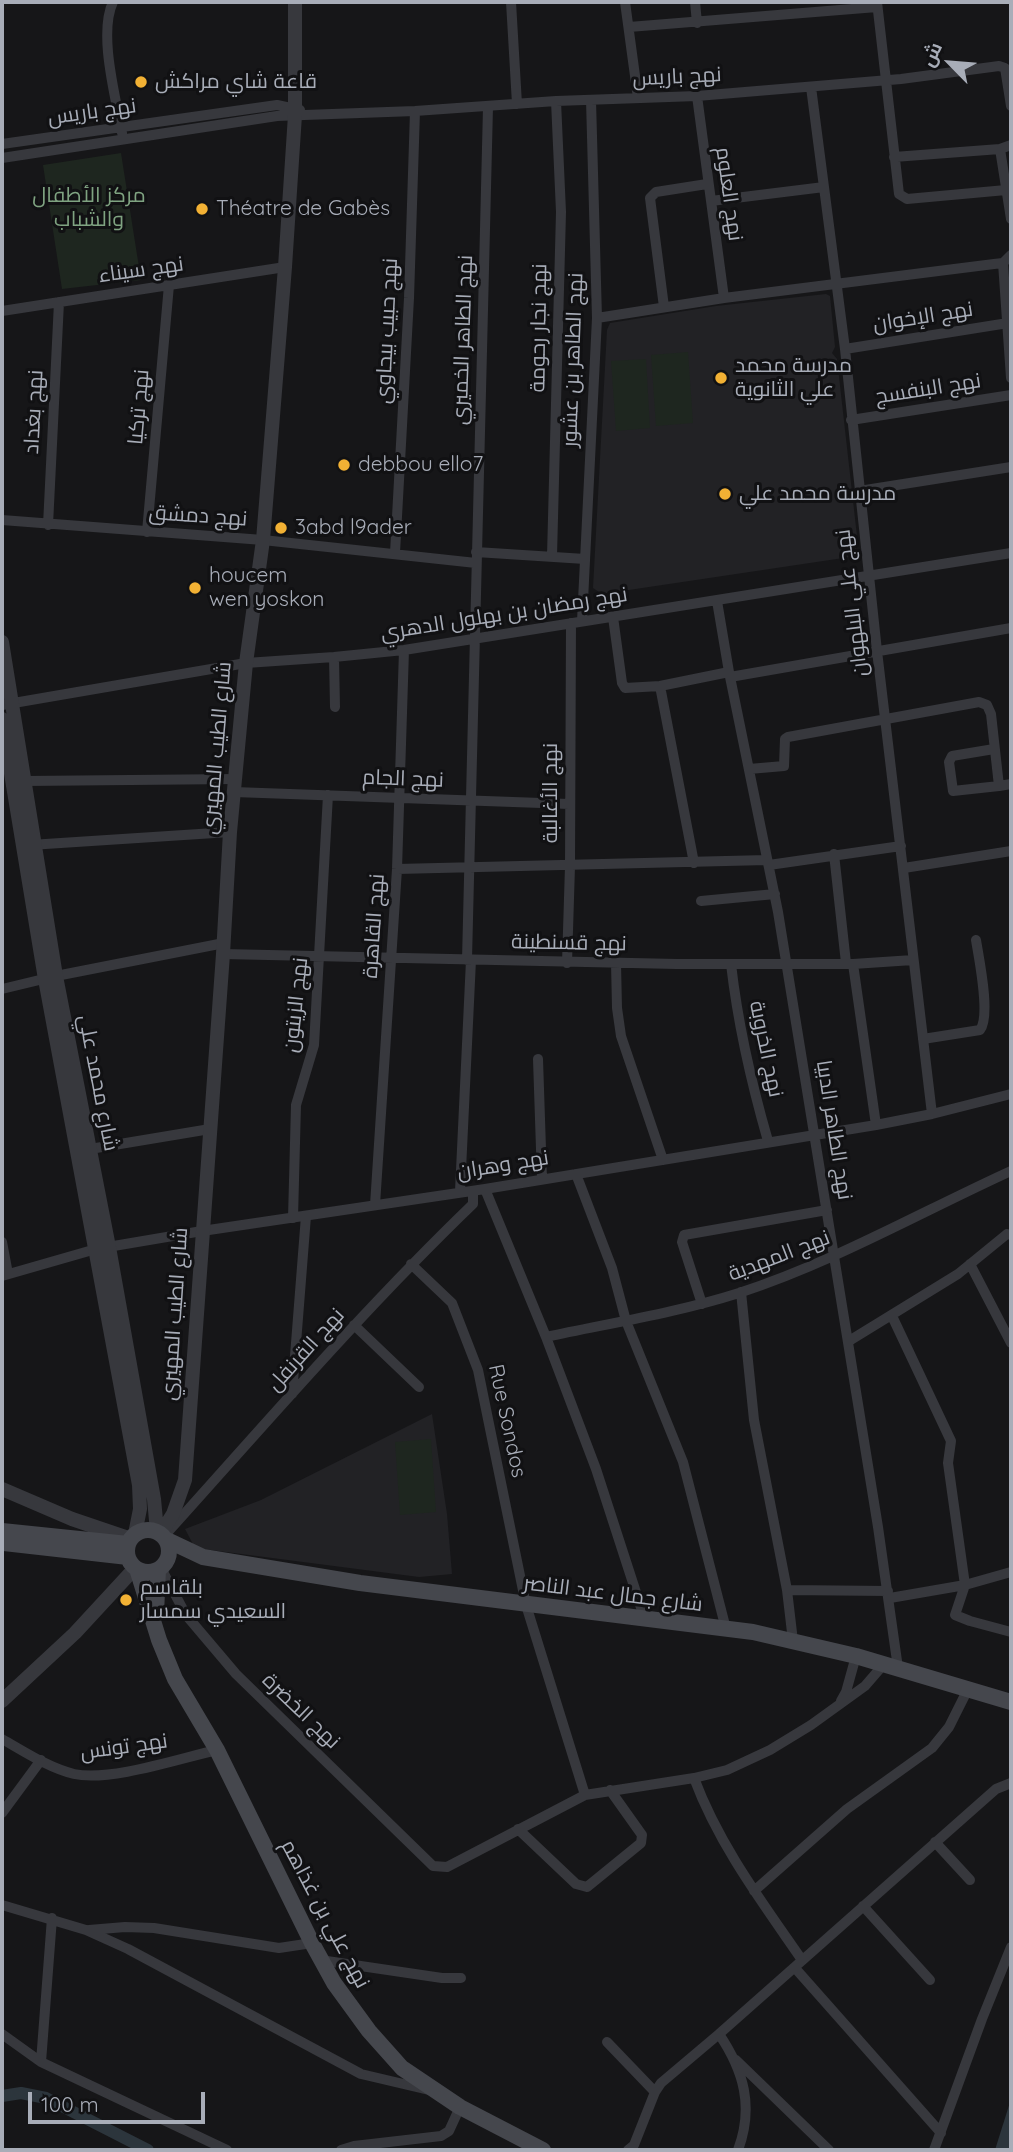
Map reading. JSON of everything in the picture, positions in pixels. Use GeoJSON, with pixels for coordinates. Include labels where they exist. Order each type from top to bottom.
{"type":"FeatureCollection","features":[{"type":"Feature","properties":{"kind":"main road"},"geometry":{"type":"LineString","coordinates":[[2,1531],[133,1552],[151,1572],[161,1567],[169,1553],[162,1535],[142,1530],[133,1552]]}},
{"type":"Feature","properties":{"kind":"main road","name":"شارع جمال عبد الناصر"},"geometry":{"type":"LineString","coordinates":[[162,1535],[203,1556],[360,1583],[726,1629],[793,1641],[856,1656],[1011,1702]]}},
{"type":"Feature","properties":{"kind":"main road"},"geometry":{"type":"LineString","coordinates":[[2,1542],[133,1552]]}},
{"type":"Feature","properties":{"kind":"main road","name":"نهج علي بن غذاهم"},"geometry":{"type":"LineString","coordinates":[[133,1552],[159,1640],[175,1679],[217,1749],[320,1960],[348,2003],[387,2053],[410,2075],[460,2107],[543,2150]]}},
{"type":"Feature","properties":{"kind":"main road","name":"شارع جمال عبد الناصر"},"geometry":{"type":"LineString","coordinates":[[161,1567],[203,1556]]}},
{"type":"Feature","properties":{"kind":"main road","name":"نهج علي بن غذاهم"},"geometry":{"type":"LineString","coordinates":[[155,1623],[161,1567]]}},
{"type":"Feature","properties":{"kind":"street"},"geometry":{"type":"LineString","coordinates":[[113,2],[108,34],[124,139]]}},
{"type":"Feature","properties":{"kind":"street","name":"شارع الطيب المهيري"},"geometry":{"type":"LineString","coordinates":[[162,1535],[185,1480],[230,832],[246,663],[263,540],[285,267],[295,111],[295,2]]}},
{"type":"Feature","properties":{"kind":"street"},"geometry":{"type":"LineString","coordinates":[[511,2],[517,104]]}},
{"type":"Feature","properties":{"kind":"street"},"geometry":{"type":"LineString","coordinates":[[625,2],[638,98]]}},
{"type":"Feature","properties":{"kind":"street"},"geometry":{"type":"LineString","coordinates":[[695,2],[697,23]]}},
{"type":"Feature","properties":{"kind":"street"},"geometry":{"type":"LineString","coordinates":[[629,27],[697,23],[877,4],[898,192],[907,199],[1006,190]]}},
{"type":"Feature","properties":{"kind":"street","name":"نهج باريس"},"geometry":{"type":"LineString","coordinates":[[2,144],[277,105],[311,115],[697,96],[885,80],[1002,65],[1011,106]]}},
{"type":"Feature","properties":{"kind":"street","name":"نهج علي البلهوان"},"geometry":{"type":"LineString","coordinates":[[811,87],[845,349],[877,651],[932,1114]]}},
{"type":"Feature","properties":{"kind":"street","name":"نهج العلوم"},"geometry":{"type":"LineString","coordinates":[[697,96],[724,298]]}},
{"type":"Feature","properties":{"kind":"street","name":"نهج الطاهر بن عشور"},"geometry":{"type":"LineString","coordinates":[[576,622],[585,559],[597,318],[591,100]]}},
{"type":"Feature","properties":{"kind":"street","name":"نهج نجار رحومة"},"geometry":{"type":"LineString","coordinates":[[552,556],[561,212],[556,101]]}},
{"type":"Feature","properties":{"kind":"street","name":"نهج الطاهر الخميري"},"geometry":{"type":"LineString","coordinates":[[460,1191],[469,960],[488,107]]}},
{"type":"Feature","properties":{"kind":"street","name":"نهج باريس"},"geometry":{"type":"LineString","coordinates":[[2,158],[295,111]]}},
{"type":"Feature","properties":{"kind":"street","name":"نهج حبيب بيجاوي"},"geometry":{"type":"LineString","coordinates":[[395,553],[415,111]]}},
{"type":"Feature","properties":{"kind":"street"},"geometry":{"type":"LineString","coordinates":[[894,157],[1006,147],[1006,190],[1011,219]]}},
{"type":"Feature","properties":{"kind":"street"},"geometry":{"type":"LineString","coordinates":[[664,307],[650,198],[656,192],[707,184]]}},
{"type":"Feature","properties":{"kind":"street"},"geometry":{"type":"LineString","coordinates":[[710,201],[824,187]]}},
{"type":"Feature","properties":{"kind":"street"},"geometry":{"type":"LineString","coordinates":[[597,318],[1007,259],[1011,378]]}},
{"type":"Feature","properties":{"kind":"street","name":"نهج سيناء"},"geometry":{"type":"LineString","coordinates":[[2,311],[285,267]]}},
{"type":"Feature","properties":{"kind":"street","name":"نهج تركيا"},"geometry":{"type":"LineString","coordinates":[[147,532],[169,285]]}},
{"type":"Feature","properties":{"kind":"street","name":"نهج بغداد"},"geometry":{"type":"LineString","coordinates":[[48,525],[59,302]]}},
{"type":"Feature","properties":{"kind":"street","name":"نهج الإخوان"},"geometry":{"type":"LineString","coordinates":[[845,349],[1008,323]]}},
{"type":"Feature","properties":{"kind":"street","name":"نهج البنفسج"},"geometry":{"type":"LineString","coordinates":[[851,421],[1011,395]]}},
{"type":"Feature","properties":{"kind":"street"},"geometry":{"type":"LineString","coordinates":[[859,491],[1011,467]]}},
{"type":"Feature","properties":{"kind":"street","name":"نهج دمشق"},"geometry":{"type":"LineString","coordinates":[[2,520],[395,553],[476,558],[552,556],[585,559]]}},
{"type":"Feature","properties":{"kind":"street","name":"نهج رمضان بن بهلول الدهري"},"geometry":{"type":"LineString","coordinates":[[6,704],[246,663],[404,650],[1011,553]]}},
{"type":"Feature","properties":{"kind":"street","name":"نهج الطاهر الدبيا"},"geometry":{"type":"LineString","coordinates":[[717,601],[729,674],[775,894],[835,1255],[889,1594],[891,1666]]}},
{"type":"Feature","properties":{"kind":"street"},"geometry":{"type":"LineString","coordinates":[[613,617],[624,686],[629,689],[1011,628]]}},
{"type":"Feature","properties":{"kind":"street","name":"نهج الأغالبة"},"geometry":{"type":"LineString","coordinates":[[567,963],[569,804],[576,622]]}},
{"type":"Feature","properties":{"kind":"street","name":"شارع محمد علي"},"geometry":{"type":"LineString","coordinates":[[2,642],[6,704],[25,781],[28,845]]}},
{"type":"Feature","properties":{"kind":"street","name":"نهج القاهرة"},"geometry":{"type":"LineString","coordinates":[[375,1205],[397,869],[404,650]]}},
{"type":"Feature","properties":{"kind":"street"},"geometry":{"type":"LineString","coordinates":[[334,657],[335,707]]}},
{"type":"Feature","properties":{"kind":"street"},"geometry":{"type":"LineString","coordinates":[[660,686],[694,863]]}},
{"type":"Feature","properties":{"kind":"street"},"geometry":{"type":"LineString","coordinates":[[749,769],[784,766],[785,739],[788,737],[983,702],[991,714],[999,786]]}},
{"type":"Feature","properties":{"kind":"street","name":"شارع محمد علي"},"geometry":{"type":"LineString","coordinates":[[2,719],[103,1248],[162,1535]]}},
{"type":"Feature","properties":{"kind":"street"},"geometry":{"type":"LineString","coordinates":[[994,749],[952,756],[949,762],[953,791],[1011,784]]}},
{"type":"Feature","properties":{"kind":"street","name":"نهج الجام"},"geometry":{"type":"LineString","coordinates":[[25,781],[235,785],[328,795],[569,804]]}},
{"type":"Feature","properties":{"kind":"street","name":"نهج الزيتون"},"geometry":{"type":"LineString","coordinates":[[293,1218],[296,1105],[314,1045],[328,795]]}},
{"type":"Feature","properties":{"kind":"street"},"geometry":{"type":"LineString","coordinates":[[28,845],[230,832]]}},
{"type":"Feature","properties":{"kind":"street"},"geometry":{"type":"LineString","coordinates":[[397,869],[768,862],[901,846]]}},
{"type":"Feature","properties":{"kind":"street"},"geometry":{"type":"LineString","coordinates":[[904,868],[1011,851]]}},
{"type":"Feature","properties":{"kind":"street"},"geometry":{"type":"LineString","coordinates":[[834,854],[876,1125]]}},
{"type":"Feature","properties":{"kind":"street"},"geometry":{"type":"LineString","coordinates":[[701,901],[775,894]]}},
{"type":"Feature","properties":{"kind":"street"},"geometry":{"type":"LineString","coordinates":[[923,1039],[983,1028],[985,1018],[982,980],[976,940]]}},
{"type":"Feature","properties":{"kind":"street","name":"نهج قسنطينة"},"geometry":{"type":"LineString","coordinates":[[2,989],[50,977],[224,948],[320,957],[567,963],[787,964],[914,960]]}},
{"type":"Feature","properties":{"kind":"street"},"geometry":{"type":"LineString","coordinates":[[616,963],[621,1037],[663,1160]]}},
{"type":"Feature","properties":{"kind":"street","name":"نهج الخروبة"},"geometry":{"type":"LineString","coordinates":[[731,964],[748,1069],[768,1141]]}},
{"type":"Feature","properties":{"kind":"street","name":"شارع محمد علي"},"geometry":{"type":"LineString","coordinates":[[50,977],[90,1149],[139,1485],[140,1509],[133,1552]]}},
{"type":"Feature","properties":{"kind":"street"},"geometry":{"type":"LineString","coordinates":[[538,1059],[542,1179]]}},
{"type":"Feature","properties":{"kind":"street","name":"نهج وهران"},"geometry":{"type":"LineString","coordinates":[[5,1275],[103,1248],[876,1125],[1011,1094]]}},
{"type":"Feature","properties":{"kind":"street"},"geometry":{"type":"LineString","coordinates":[[90,1149],[210,1129]]}},
{"type":"Feature","properties":{"kind":"street","name":"نهج المهدية"},"geometry":{"type":"LineString","coordinates":[[546,1337],[702,1304],[741,1292],[835,1255],[1011,1171]]}},
{"type":"Feature","properties":{"kind":"street"},"geometry":{"type":"LineString","coordinates":[[576,1174],[612,1268],[626,1321],[683,1462],[726,1629]]}},
{"type":"Feature","properties":{"kind":"street"},"geometry":{"type":"LineString","coordinates":[[479,1190],[546,1337],[596,1469],[645,1620]]}},
{"type":"Feature","properties":{"kind":"street","name":"نهج القرنفل"},"geometry":{"type":"LineString","coordinates":[[162,1535],[411,1264],[473,1204],[479,1190]]}},
{"type":"Feature","properties":{"kind":"street"},"geometry":{"type":"LineString","coordinates":[[702,1304],[682,1242],[684,1235],[827,1210]]}},
{"type":"Feature","properties":{"kind":"street"},"geometry":{"type":"LineString","coordinates":[[292,1395],[306,1216]]}},
{"type":"Feature","properties":{"kind":"street"},"geometry":{"type":"LineString","coordinates":[[849,1341],[958,1274],[1003,1236],[1008,1233],[1011,1235]]}},
{"type":"Feature","properties":{"kind":"street"},"geometry":{"type":"LineString","coordinates":[[2,1242],[5,1275]]}},
{"type":"Feature","properties":{"kind":"street","name":"Rue Sondos"},"geometry":{"type":"LineString","coordinates":[[411,1264],[452,1303],[478,1370],[526,1605],[585,1795]]}},
{"type":"Feature","properties":{"kind":"street"},"geometry":{"type":"LineString","coordinates":[[970,1264],[1011,1343]]}},
{"type":"Feature","properties":{"kind":"street"},"geometry":{"type":"LineString","coordinates":[[741,1292],[754,1420],[787,1590],[793,1641]]}},
{"type":"Feature","properties":{"kind":"street"},"geometry":{"type":"LineString","coordinates":[[892,1315],[951,1441],[948,1463],[965,1585],[956,1616],[1011,1632]]}},
{"type":"Feature","properties":{"kind":"street"},"geometry":{"type":"LineString","coordinates":[[354,1325],[419,1387]]}},
{"type":"Feature","properties":{"kind":"street"},"geometry":{"type":"LineString","coordinates":[[2,1489],[72,1519],[133,1552],[75,1633],[2,1701]]}},
{"type":"Feature","properties":{"kind":"street","name":"نهج الخضرة"},"geometry":{"type":"LineString","coordinates":[[161,1567],[187,1615],[236,1674],[433,1866],[447,1867],[518,1829]]}},
{"type":"Feature","properties":{"kind":"street"},"geometry":{"type":"LineString","coordinates":[[787,1590],[889,1594],[965,1585],[1011,1572]]}},
{"type":"Feature","properties":{"kind":"street"},"geometry":{"type":"LineString","coordinates":[[838,1706],[846,1692],[856,1656]]}},
{"type":"Feature","properties":{"kind":"street"},"geometry":{"type":"LineString","coordinates":[[610,1790],[642,1835],[641,1843],[587,1887],[576,1884],[518,1829],[585,1795],[610,1790],[694,1778],[727,1770],[770,1750],[838,1706],[891,1666]]}},
{"type":"Feature","properties":{"kind":"street"},"geometry":{"type":"LineString","coordinates":[[754,1891],[847,1809],[932,1748],[949,1727],[968,1689]]}},
{"type":"Feature","properties":{"kind":"street","name":"نهج تونس"},"geometry":{"type":"LineString","coordinates":[[2,1739],[41,1760],[76,1774],[88,1775],[132,1770],[217,1749]]}},
{"type":"Feature","properties":{"kind":"street"},"geometry":{"type":"LineString","coordinates":[[2,1813],[41,1760]]}},
{"type":"Feature","properties":{"kind":"street"},"geometry":{"type":"LineString","coordinates":[[694,1778],[707,1812],[798,1964],[941,2133]]}},
{"type":"Feature","properties":{"kind":"street"},"geometry":{"type":"LineString","coordinates":[[628,2150],[634,2145],[655,2092],[672,2073],[996,1789],[1011,1783]]}},
{"type":"Feature","properties":{"kind":"street"},"geometry":{"type":"LineString","coordinates":[[936,1842],[971,1880]]}},
{"type":"Feature","properties":{"kind":"street"},"geometry":{"type":"LineString","coordinates":[[2,1905],[86,1930],[171,1971],[361,2074],[435,2092]]}},
{"type":"Feature","properties":{"kind":"street"},"geometry":{"type":"LineString","coordinates":[[863,1906],[930,1980]]}},
{"type":"Feature","properties":{"kind":"street"},"geometry":{"type":"LineString","coordinates":[[41,2062],[52,1918]]}},
{"type":"Feature","properties":{"kind":"street"},"geometry":{"type":"LineString","coordinates":[[86,1930],[139,1926],[279,1948],[312,1943]]}},
{"type":"Feature","properties":{"kind":"street"},"geometry":{"type":"LineString","coordinates":[[934,2150],[1011,1947]]}},
{"type":"Feature","properties":{"kind":"street"},"geometry":{"type":"LineString","coordinates":[[320,1960],[442,1978],[461,1978]]}},
{"type":"Feature","properties":{"kind":"street"},"geometry":{"type":"LineString","coordinates":[[2,2034],[41,2062],[227,2150]]}},
{"type":"Feature","properties":{"kind":"street"},"geometry":{"type":"LineString","coordinates":[[719,2034],[736,2060],[829,2150]]}},
{"type":"Feature","properties":{"kind":"street"},"geometry":{"type":"LineString","coordinates":[[607,2042],[655,2092]]}},
{"type":"Feature","properties":{"kind":"street"},"geometry":{"type":"LineString","coordinates":[[736,2060],[746,2104],[746,2122],[737,2150]]}},
{"type":"Feature","properties":{"kind":"street"},"geometry":{"type":"LineString","coordinates":[[341,2150],[354,2146],[441,2136],[449,2131],[460,2107]]}},
{"type":"Feature","properties":{"kind":"shaded area"},"geometry":{"type":"Polygon","coordinates":[[[826,294],[830,296],[835,347],[832,353],[837,359],[858,545],[850,557],[602,594],[593,588],[607,330],[610,323],[716,306],[826,294]]]}},
{"type":"Feature","properties":{"kind":"shaded area"},"geometry":{"type":"Polygon","coordinates":[[[432,1414],[447,1514],[452,1574],[419,1577],[195,1548],[185,1529],[261,1500],[432,1414]]]}},
{"type":"Feature","properties":{"kind":"shaded area"},"geometry":{"type":"Polygon","coordinates":[[[1011,2099],[1011,2150],[995,2150],[1011,2099]]]}},
{"type":"Feature","properties":{"kind":"green space","name":"مركز الأطفال والشباب"},"geometry":{"type":"Polygon","coordinates":[[[121,153],[141,280],[62,289],[43,165],[121,153]]]}},
{"type":"Feature","properties":{"kind":"green space"},"geometry":{"type":"Polygon","coordinates":[[[688,352],[693,423],[656,426],[651,355],[688,352]]]}},
{"type":"Feature","properties":{"kind":"green space"},"geometry":{"type":"Polygon","coordinates":[[[646,359],[650,428],[616,431],[611,361],[646,359]]]}},
{"type":"Feature","properties":{"kind":"green space"},"geometry":{"type":"Polygon","coordinates":[[[431,1439],[436,1512],[400,1515],[395,1442],[431,1439]]]}},
{"type":"Feature","properties":{"kind":"waterway"},"geometry":{"type":"LineString","coordinates":[[2,2096],[21,2093],[46,2098],[148,2150]]}},
{"type":"Feature","properties":{"kind":"place","name":"قاعة شاي مراكش"},"geometry":{"type":"Point","coordinates":[141,82]}},
{"type":"Feature","properties":{"kind":"place","name":"Théatre de Gabès"},"geometry":{"type":"Point","coordinates":[202,209]}},
{"type":"Feature","properties":{"kind":"place","name":"مدرسة محمد علي الثانوية"},"geometry":{"type":"Point","coordinates":[721,378]}},
{"type":"Feature","properties":{"kind":"place","name":"debbou ello7"},"geometry":{"type":"Point","coordinates":[344,465]}},
{"type":"Feature","properties":{"kind":"place","name":"مدرسة محمد علي"},"geometry":{"type":"Point","coordinates":[725,494]}},
{"type":"Feature","properties":{"kind":"place","name":"3abd l9ader"},"geometry":{"type":"Point","coordinates":[281,528]}},
{"type":"Feature","properties":{"kind":"place","name":"houcem wen yoskon"},"geometry":{"type":"Point","coordinates":[195,588]}},
{"type":"Feature","properties":{"kind":"place","name":"بلقاسم السعيدي سمسار"},"geometry":{"type":"Point","coordinates":[126,1600]}}]}
